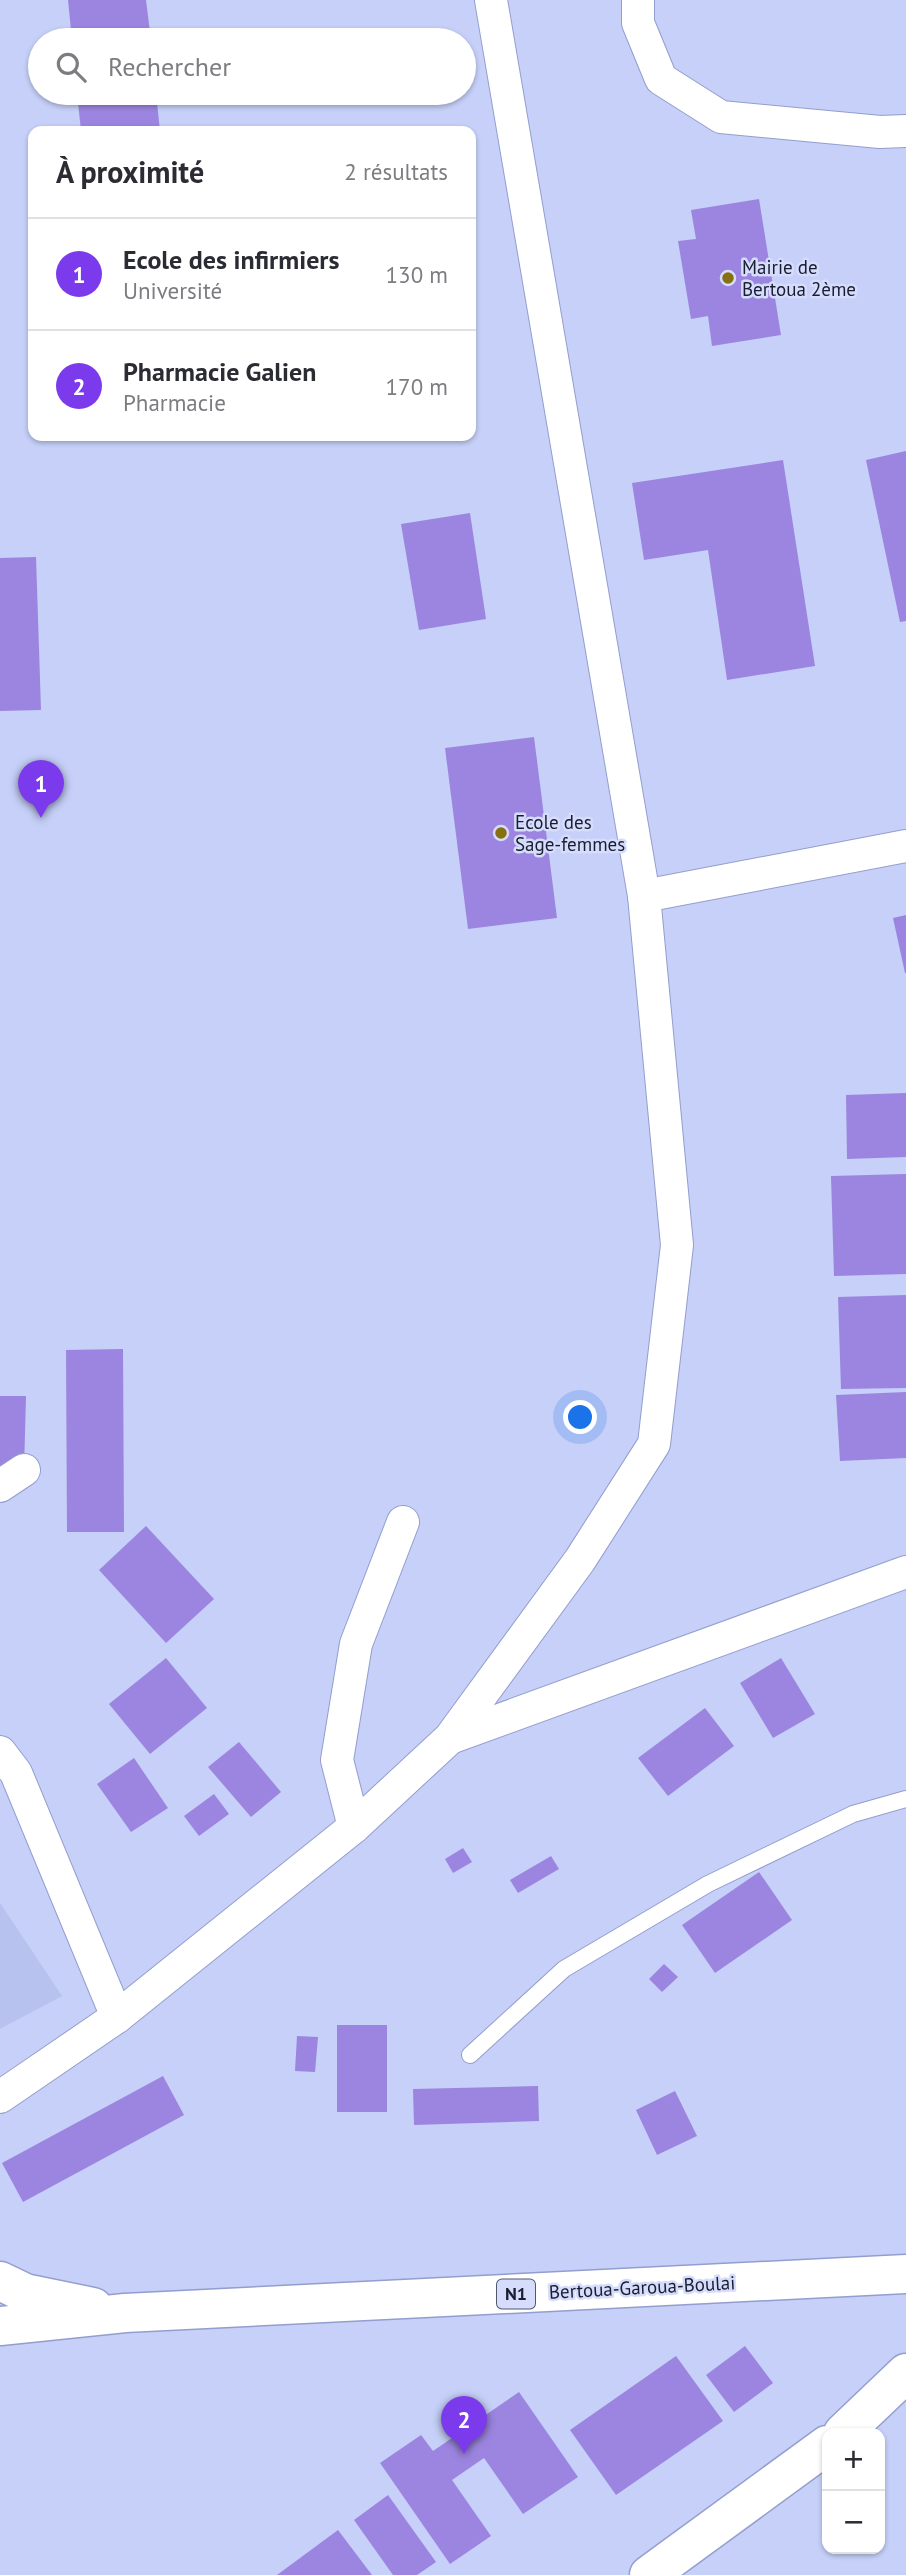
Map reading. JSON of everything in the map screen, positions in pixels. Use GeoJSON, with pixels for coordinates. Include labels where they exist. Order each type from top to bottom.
{"type":"FeatureCollection","features":[{"type":"Feature","properties":{"kind":"main road","name":"Bertoua-Garoua-Boulai"},"geometry":{"type":"LineString","coordinates":[[0,2326],[125,2313],[906,2274]]}},
{"type":"Feature","properties":{"kind":"main road","name":"Bertoua-Garoua-Boulai"},"geometry":{"type":"LineString","coordinates":[[0,2281],[25,2293],[125,2313]]}},
{"type":"Feature","properties":{"kind":"main road"},"geometry":{"type":"LineString","coordinates":[[848,2428],[906,2373]]}},
{"type":"Feature","properties":{"kind":"main road"},"geometry":{"type":"LineString","coordinates":[[649,2575],[822,2449]]}},
{"type":"Feature","properties":{"kind":"street"},"geometry":{"type":"LineString","coordinates":[[0,2097],[117,2017],[354,1827],[450,1738],[580,1560],[654,1444],[677,1245],[644,896],[491,0]]}},
{"type":"Feature","properties":{"kind":"street"},"geometry":{"type":"LineString","coordinates":[[638,0],[638,23],[661,79],[721,117],[880,132],[906,131]]}},
{"type":"Feature","properties":{"kind":"street"},"geometry":{"type":"LineString","coordinates":[[644,896],[906,846]]}},
{"type":"Feature","properties":{"kind":"street"},"geometry":{"type":"LineString","coordinates":[[354,1827],[337,1760],[356,1644],[403,1522]]}},
{"type":"Feature","properties":{"kind":"street"},"geometry":{"type":"LineString","coordinates":[[450,1738],[906,1572]]}},
{"type":"Feature","properties":{"kind":"street"},"geometry":{"type":"LineString","coordinates":[[0,1752],[16,1773],[117,2017]]}},
{"type":"Feature","properties":{"kind":"lane"},"geometry":{"type":"LineString","coordinates":[[470,2055],[564,1969],[708,1884],[853,1814],[906,1799]]}},
{"type":"Feature","properties":{"kind":"shaded area"},"geometry":{"type":"Polygon","coordinates":[[[0,1903],[62,1996],[0,2029],[0,1903]]]}},
{"type":"Feature","properties":{"kind":"building"},"geometry":{"type":"Polygon","coordinates":[[[68,0],[146,0],[150,28],[71,28],[68,0]]]}},
{"type":"Feature","properties":{"kind":"building"},"geometry":{"type":"Polygon","coordinates":[[[78,105],[157,105],[159,126],[80,126],[78,105]]]}},
{"type":"Feature","properties":{"kind":"building","name":"Mairie de Bertoua 2ème"},"geometry":{"type":"Polygon","coordinates":[[[759,199],[781,335],[712,346],[708,316],[691,319],[678,241],[696,239],[691,210],[759,199]]]}},
{"type":"Feature","properties":{"kind":"building"},"geometry":{"type":"Polygon","coordinates":[[[906,451],[906,621],[900,622],[866,460],[906,451]]]}},
{"type":"Feature","properties":{"kind":"building"},"geometry":{"type":"Polygon","coordinates":[[[783,460],[815,666],[727,680],[708,550],[644,560],[632,483],[783,460]]]}},
{"type":"Feature","properties":{"kind":"building"},"geometry":{"type":"Polygon","coordinates":[[[470,513],[486,619],[419,630],[401,524],[470,513]]]}},
{"type":"Feature","properties":{"kind":"building"},"geometry":{"type":"Polygon","coordinates":[[[36,557],[41,710],[0,711],[0,558],[36,557]]]}},
{"type":"Feature","properties":{"kind":"building","name":"Ecole des Sage-femmes"},"geometry":{"type":"Polygon","coordinates":[[[534,737],[557,918],[468,929],[445,748],[534,737]]]}},
{"type":"Feature","properties":{"kind":"building"},"geometry":{"type":"Polygon","coordinates":[[[906,915],[906,973],[905,973],[893,918],[906,915]]]}},
{"type":"Feature","properties":{"kind":"building"},"geometry":{"type":"Polygon","coordinates":[[[906,1093],[906,1157],[847,1159],[846,1095],[906,1093]]]}},
{"type":"Feature","properties":{"kind":"building"},"geometry":{"type":"Polygon","coordinates":[[[906,1174],[906,1274],[834,1276],[831,1176],[906,1174]]]}},
{"type":"Feature","properties":{"kind":"building"},"geometry":{"type":"Polygon","coordinates":[[[906,1295],[906,1388],[841,1389],[838,1297],[906,1295]]]}},
{"type":"Feature","properties":{"kind":"building"},"geometry":{"type":"Polygon","coordinates":[[[123,1349],[124,1532],[67,1532],[66,1350],[123,1349]]]}},
{"type":"Feature","properties":{"kind":"building"},"geometry":{"type":"Polygon","coordinates":[[[906,1392],[906,1458],[840,1461],[836,1395],[906,1392]]]}},
{"type":"Feature","properties":{"kind":"building"},"geometry":{"type":"Polygon","coordinates":[[[0,1396],[26,1396],[24,1470],[0,1469],[0,1396]]]}},
{"type":"Feature","properties":{"kind":"building"},"geometry":{"type":"Polygon","coordinates":[[[146,1526],[214,1599],[166,1643],[99,1570],[146,1526]]]}},
{"type":"Feature","properties":{"kind":"building"},"geometry":{"type":"Polygon","coordinates":[[[166,1658],[207,1708],[150,1754],[109,1704],[166,1658]]]}},
{"type":"Feature","properties":{"kind":"building"},"geometry":{"type":"Polygon","coordinates":[[[781,1658],[815,1714],[773,1738],[740,1683],[781,1658]]]}},
{"type":"Feature","properties":{"kind":"building"},"geometry":{"type":"Polygon","coordinates":[[[705,1708],[734,1746],[668,1796],[638,1758],[705,1708]]]}},
{"type":"Feature","properties":{"kind":"building"},"geometry":{"type":"Polygon","coordinates":[[[239,1742],[281,1792],[251,1817],[208,1767],[239,1742]]]}},
{"type":"Feature","properties":{"kind":"building"},"geometry":{"type":"Polygon","coordinates":[[[134,1758],[168,1808],[131,1832],[97,1784],[134,1758]]]}},
{"type":"Feature","properties":{"kind":"building"},"geometry":{"type":"Polygon","coordinates":[[[214,1794],[229,1814],[199,1836],[184,1816],[214,1794]]]}},
{"type":"Feature","properties":{"kind":"building"},"geometry":{"type":"Polygon","coordinates":[[[463,1848],[472,1862],[453,1873],[445,1859],[463,1848]]]}},
{"type":"Feature","properties":{"kind":"building"},"geometry":{"type":"Polygon","coordinates":[[[551,1856],[559,1869],[518,1893],[510,1880],[551,1856]]]}},
{"type":"Feature","properties":{"kind":"building"},"geometry":{"type":"Polygon","coordinates":[[[759,1872],[792,1920],[715,1973],[682,1925],[759,1872]]]}},
{"type":"Feature","properties":{"kind":"building"},"geometry":{"type":"Polygon","coordinates":[[[664,1964],[678,1977],[662,1992],[649,1979],[664,1964]]]}},
{"type":"Feature","properties":{"kind":"building"},"geometry":{"type":"Polygon","coordinates":[[[337,2025],[387,2025],[387,2112],[337,2112],[337,2025]]]}},
{"type":"Feature","properties":{"kind":"building"},"geometry":{"type":"Polygon","coordinates":[[[297,2036],[318,2037],[315,2072],[295,2071],[297,2036]]]}},
{"type":"Feature","properties":{"kind":"building"},"geometry":{"type":"Polygon","coordinates":[[[163,2076],[184,2115],[23,2202],[2,2163],[163,2076]]]}},
{"type":"Feature","properties":{"kind":"building"},"geometry":{"type":"Polygon","coordinates":[[[538,2086],[539,2121],[414,2125],[413,2089],[538,2086]]]}},
{"type":"Feature","properties":{"kind":"building"},"geometry":{"type":"Polygon","coordinates":[[[675,2091],[697,2136],[657,2155],[636,2110],[675,2091]]]}},
{"type":"Feature","properties":{"kind":"building"},"geometry":{"type":"Polygon","coordinates":[[[745,2346],[773,2383],[734,2412],[706,2375],[745,2346]]]}},
{"type":"Feature","properties":{"kind":"building"},"geometry":{"type":"Polygon","coordinates":[[[676,2356],[723,2421],[616,2495],[570,2430],[676,2356]]]}},
{"type":"Feature","properties":{"kind":"building"},"geometry":{"type":"Polygon","coordinates":[[[519,2392],[578,2477],[523,2514],[484,2458],[452,2480],[491,2536],[450,2564],[380,2463],[421,2435],[433,2451],[519,2392]]]}},
{"type":"Feature","properties":{"kind":"building"},"geometry":{"type":"Polygon","coordinates":[[[388,2495],[436,2562],[417,2575],[393,2575],[354,2520],[388,2495]]]}},
{"type":"Feature","properties":{"kind":"building"},"geometry":{"type":"Polygon","coordinates":[[[338,2530],[372,2575],[277,2575],[338,2530]]]}},
{"type":"Feature","properties":{"kind":"place","name":"Mairie de Bertoua 2ème"},"geometry":{"type":"Point","coordinates":[728,278]}},
{"type":"Feature","properties":{"kind":"place","name":"Ecole des infirmiers"},"geometry":{"type":"Point","coordinates":[41,818]}},
{"type":"Feature","properties":{"kind":"place","name":"Ecole des Sage-femmes"},"geometry":{"type":"Point","coordinates":[501,833]}},
{"type":"Feature","properties":{"kind":"place","name":"Pharmacie Galien"},"geometry":{"type":"Point","coordinates":[464,2454]}}]}
